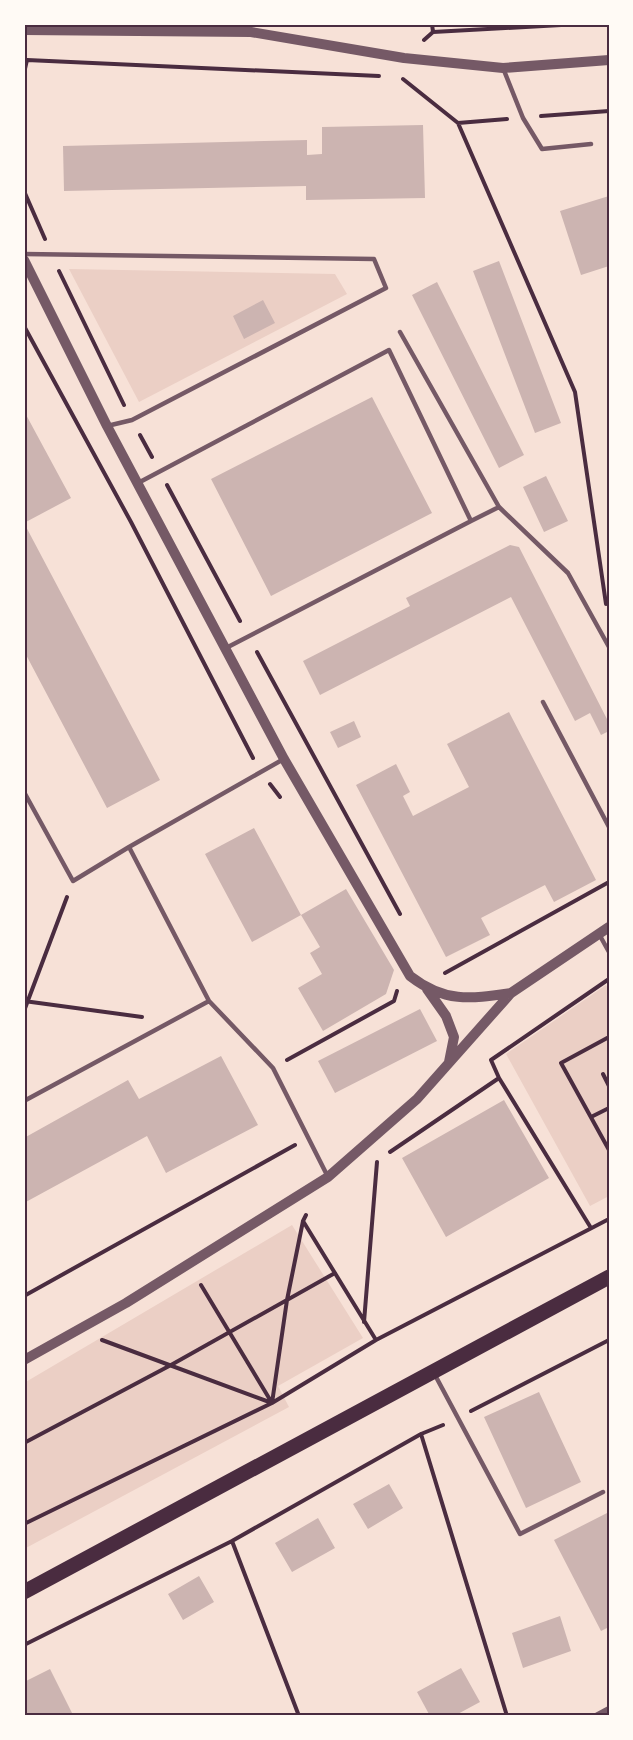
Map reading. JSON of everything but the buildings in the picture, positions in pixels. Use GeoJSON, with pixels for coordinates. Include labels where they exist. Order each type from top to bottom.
{"type":"FeatureCollection","features":[{"type":"Feature","properties":{"kind":"main road"},"geometry":{"type":"LineString","coordinates":[[24,1592],[609,1276]]}},
{"type":"Feature","properties":{"kind":"street"},"geometry":{"type":"LineString","coordinates":[[24,30],[251,32],[404,58],[503,68],[609,60]]}},
{"type":"Feature","properties":{"kind":"street"},"geometry":{"type":"LineString","coordinates":[[24,260],[107,426],[284,759],[410,976],[427,989],[446,1016],[454,1037],[449,1064]]}},
{"type":"Feature","properties":{"kind":"street"},"geometry":{"type":"LineString","coordinates":[[24,1360],[126,1302],[328,1177],[417,1100],[511,993],[609,927]]}},
{"type":"Feature","properties":{"kind":"street"},"geometry":{"type":"LineString","coordinates":[[427,989],[472,999],[511,993]]}},
{"type":"Feature","properties":{"kind":"street"},"geometry":{"type":"LineString","coordinates":[[596,1716],[609,1708]]}},
{"type":"Feature","properties":{"kind":"lane"},"geometry":{"type":"LineString","coordinates":[[503,68],[523,118],[542,149],[591,144]]}},
{"type":"Feature","properties":{"kind":"lane"},"geometry":{"type":"LineString","coordinates":[[24,254],[374,259],[386,288],[132,420],[107,426]]}},
{"type":"Feature","properties":{"kind":"lane"},"geometry":{"type":"LineString","coordinates":[[400,332],[499,507],[568,573],[609,647]]}},
{"type":"Feature","properties":{"kind":"lane"},"geometry":{"type":"LineString","coordinates":[[137,483],[388,350],[471,521]]}},
{"type":"Feature","properties":{"kind":"lane"},"geometry":{"type":"LineString","coordinates":[[226,648],[499,507]]}},
{"type":"Feature","properties":{"kind":"lane"},"geometry":{"type":"LineString","coordinates":[[543,702],[609,826]]}},
{"type":"Feature","properties":{"kind":"lane"},"geometry":{"type":"LineString","coordinates":[[24,792],[73,881],[284,759]]}},
{"type":"Feature","properties":{"kind":"lane"},"geometry":{"type":"LineString","coordinates":[[129,847],[209,1001],[273,1068],[328,1177]]}},
{"type":"Feature","properties":{"kind":"lane"},"geometry":{"type":"LineString","coordinates":[[598,934],[609,952]]}},
{"type":"Feature","properties":{"kind":"lane"},"geometry":{"type":"LineString","coordinates":[[24,1101],[209,1001]]}},
{"type":"Feature","properties":{"kind":"lane"},"geometry":{"type":"LineString","coordinates":[[434,1371],[520,1534],[603,1492]]}},
{"type":"Feature","properties":{"kind":"path"},"geometry":{"type":"LineString","coordinates":[[432,24],[433,32]]}},
{"type":"Feature","properties":{"kind":"path"},"geometry":{"type":"LineString","coordinates":[[401,77],[404,58],[433,32],[579,24]]}},
{"type":"Feature","properties":{"kind":"path"},"geometry":{"type":"LineString","coordinates":[[24,73],[27,60],[401,77],[458,123],[575,392],[607,611]]}},
{"type":"Feature","properties":{"kind":"path"},"geometry":{"type":"LineString","coordinates":[[24,191],[132,420],[402,918]]}},
{"type":"Feature","properties":{"kind":"path"},"geometry":{"type":"LineString","coordinates":[[24,1011],[73,881]]}},
{"type":"Feature","properties":{"kind":"path"},"geometry":{"type":"LineString","coordinates":[[444,974],[609,882]]}},
{"type":"Feature","properties":{"kind":"path"},"geometry":{"type":"LineString","coordinates":[[591,1228],[499,1078],[491,1060],[609,979]]}},
{"type":"Feature","properties":{"kind":"path"},"geometry":{"type":"LineString","coordinates":[[26,1001],[172,1021]]}},
{"type":"Feature","properties":{"kind":"path"},"geometry":{"type":"LineString","coordinates":[[273,1068],[394,1001]]}},
{"type":"Feature","properties":{"kind":"path"},"geometry":{"type":"LineString","coordinates":[[609,1037],[561,1063],[609,1150]]}},
{"type":"Feature","properties":{"kind":"path"},"geometry":{"type":"LineString","coordinates":[[603,1074],[609,1086]]}},
{"type":"Feature","properties":{"kind":"path"},"geometry":{"type":"LineString","coordinates":[[364,1322],[375,1162],[499,1078]]}},
{"type":"Feature","properties":{"kind":"path"},"geometry":{"type":"LineString","coordinates":[[591,1117],[609,1108]]}},
{"type":"Feature","properties":{"kind":"path"},"geometry":{"type":"LineString","coordinates":[[24,1296],[308,1138]]}},
{"type":"Feature","properties":{"kind":"path"},"geometry":{"type":"LineString","coordinates":[[24,1524],[272,1403],[375,1340],[609,1219]]}},
{"type":"Feature","properties":{"kind":"path"},"geometry":{"type":"LineString","coordinates":[[272,1403],[287,1300],[303,1221],[375,1340]]}},
{"type":"Feature","properties":{"kind":"path"},"geometry":{"type":"LineString","coordinates":[[24,1443],[171,1365],[335,1273]]}},
{"type":"Feature","properties":{"kind":"path"},"geometry":{"type":"LineString","coordinates":[[201,1285],[272,1403]]}},
{"type":"Feature","properties":{"kind":"path"},"geometry":{"type":"LineString","coordinates":[[76,1330],[272,1403]]}},
{"type":"Feature","properties":{"kind":"path"},"geometry":{"type":"LineString","coordinates":[[24,1645],[232,1542],[421,1434],[458,1418],[609,1340]]}},
{"type":"Feature","properties":{"kind":"path"},"geometry":{"type":"LineString","coordinates":[[421,1434],[507,1716]]}},
{"type":"Feature","properties":{"kind":"path"},"geometry":{"type":"LineString","coordinates":[[232,1542],[300,1716]]}},
{"type":"Feature","properties":{"kind":"shaded area"},"geometry":{"type":"Polygon","coordinates":[[[69,269],[335,274],[347,294],[139,402],[69,269]]]}},
{"type":"Feature","properties":{"kind":"shaded area"},"geometry":{"type":"Polygon","coordinates":[[[606,985],[609,990],[609,1196],[590,1206],[506,1054],[606,985]]]}},
{"type":"Feature","properties":{"kind":"shaded area"},"geometry":{"type":"Polygon","coordinates":[[[292,1225],[363,1338],[278,1386],[289,1407],[24,1549],[24,1383],[292,1225]]]}}]}
